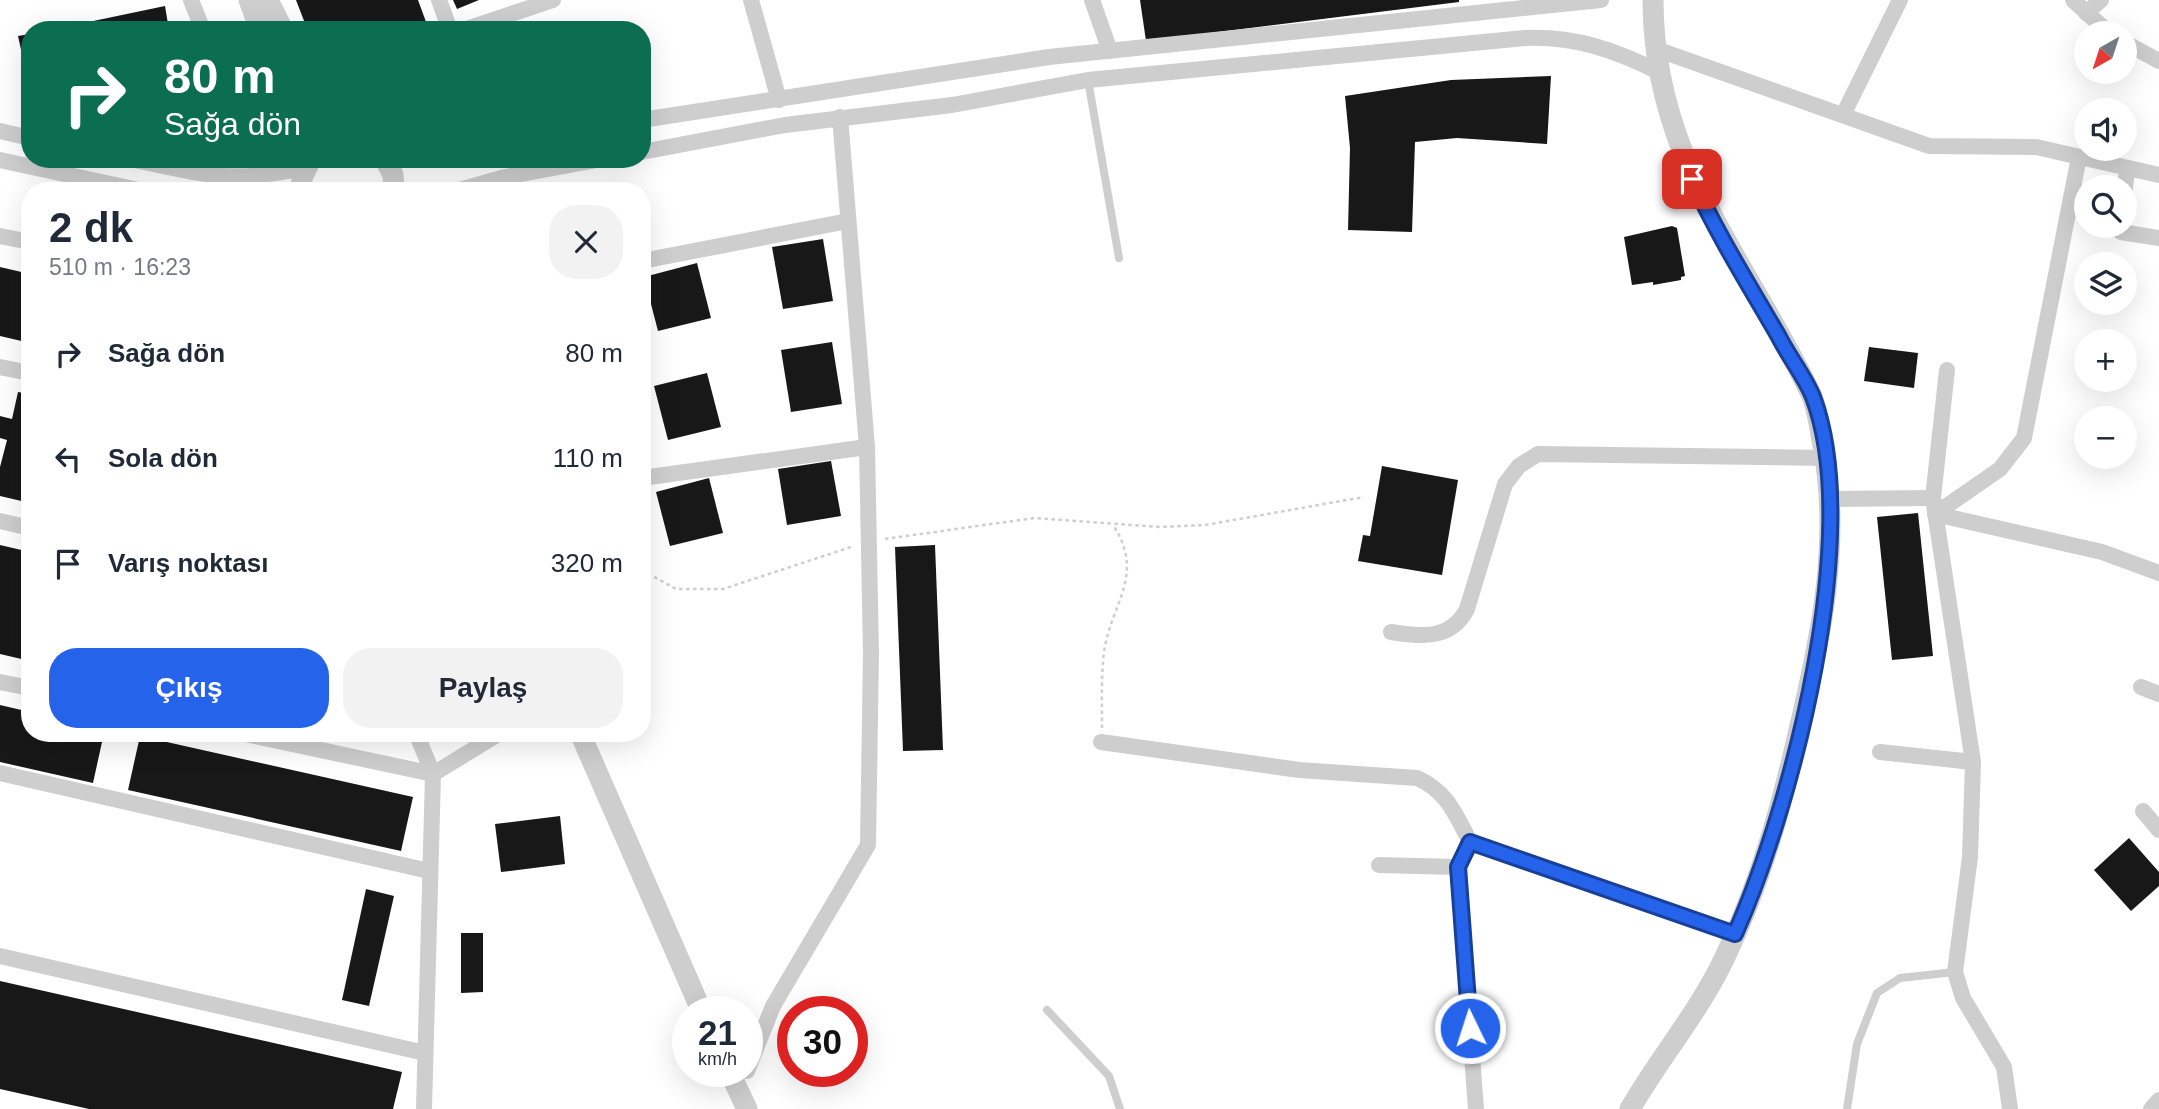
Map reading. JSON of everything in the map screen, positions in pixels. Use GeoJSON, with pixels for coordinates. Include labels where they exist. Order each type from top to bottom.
{"type":"FeatureCollection","features":[{"type":"Feature","properties":{"kind":"street"},"geometry":{"type":"LineString","coordinates":[[191,0],[199,21]]}},
{"type":"Feature","properties":{"kind":"street"},"geometry":{"type":"LineString","coordinates":[[249,0],[257,21]]}},
{"type":"Feature","properties":{"kind":"street"},"geometry":{"type":"LineString","coordinates":[[268,0],[278,21]]}},
{"type":"Feature","properties":{"kind":"street"},"geometry":{"type":"LineString","coordinates":[[439,0],[447,21]]}},
{"type":"Feature","properties":{"kind":"street"},"geometry":{"type":"LineString","coordinates":[[490,21],[553,0]]}},
{"type":"Feature","properties":{"kind":"street"},"geometry":{"type":"LineString","coordinates":[[751,0],[779,100]]}},
{"type":"Feature","properties":{"kind":"street"},"geometry":{"type":"LineString","coordinates":[[1091,0],[1110,51]]}},
{"type":"Feature","properties":{"kind":"street"},"geometry":{"type":"LineString","coordinates":[[651,119],[995,65],[1528,3],[1601,0]]}},
{"type":"Feature","properties":{"kind":"street"},"geometry":{"type":"LineString","coordinates":[[1630,1109],[1692,1018],[1735,934],[1762,868],[1781,811],[1814,669],[1828,570],[1829,499],[1825,458],[1812,397],[1700,195],[1676,136],[1659,72],[1653,0]]}},
{"type":"Feature","properties":{"kind":"street"},"geometry":{"type":"LineString","coordinates":[[1843,115],[1900,0]]}},
{"type":"Feature","properties":{"kind":"street"},"geometry":{"type":"LineString","coordinates":[[2073,0],[2095,21]]}},
{"type":"Feature","properties":{"kind":"street"},"geometry":{"type":"LineString","coordinates":[[2086,13],[2101,0]]}},
{"type":"Feature","properties":{"kind":"street"},"geometry":{"type":"LineString","coordinates":[[651,150],[840,117],[952,105],[1088,80],[1544,37],[1590,43],[1619,52],[1659,72]]}},
{"type":"Feature","properties":{"kind":"street"},"geometry":{"type":"LineString","coordinates":[[1656,49],[1929,145],[2036,147],[2074,157]]}},
{"type":"Feature","properties":{"kind":"street"},"geometry":{"type":"LineString","coordinates":[[2137,49],[2159,61]]}},
{"type":"Feature","properties":{"kind":"street"},"geometry":{"type":"LineString","coordinates":[[763,1025],[869,845],[867,447],[840,117]]}},
{"type":"Feature","properties":{"kind":"street"},"geometry":{"type":"LineString","coordinates":[[0,131],[21,136]]}},
{"type":"Feature","properties":{"kind":"street"},"geometry":{"type":"LineString","coordinates":[[0,160],[21,165]]}},
{"type":"Feature","properties":{"kind":"street"},"geometry":{"type":"LineString","coordinates":[[1934,506],[2000,469],[2024,438],[2078,161]]}},
{"type":"Feature","properties":{"kind":"street"},"geometry":{"type":"LineString","coordinates":[[2092,161],[2159,175]]}},
{"type":"Feature","properties":{"kind":"street"},"geometry":{"type":"LineString","coordinates":[[37,168],[101,182]]}},
{"type":"Feature","properties":{"kind":"street"},"geometry":{"type":"LineString","coordinates":[[172,168],[218,178],[238,179],[286,168]]}},
{"type":"Feature","properties":{"kind":"street"},"geometry":{"type":"LineString","coordinates":[[488,182],[554,168]]}},
{"type":"Feature","properties":{"kind":"street"},"geometry":{"type":"LineString","coordinates":[[2126,175],[2127,169]]}},
{"type":"Feature","properties":{"kind":"street"},"geometry":{"type":"LineString","coordinates":[[651,259],[848,221]]}},
{"type":"Feature","properties":{"kind":"street"},"geometry":{"type":"LineString","coordinates":[[2137,234],[2159,238]]}},
{"type":"Feature","properties":{"kind":"street"},"geometry":{"type":"LineString","coordinates":[[0,236],[21,240]]}},
{"type":"Feature","properties":{"kind":"street"},"geometry":{"type":"LineString","coordinates":[[0,367],[21,371]]}},
{"type":"Feature","properties":{"kind":"street"},"geometry":{"type":"LineString","coordinates":[[1947,370],[1934,506],[1973,762],[1970,857],[1955,972],[1963,998],[2004,1067],[2010,1109]]}},
{"type":"Feature","properties":{"kind":"street"},"geometry":{"type":"LineString","coordinates":[[651,477],[867,447]]}},
{"type":"Feature","properties":{"kind":"street"},"geometry":{"type":"LineString","coordinates":[[1391,632],[1433,635],[1458,624],[1467,609],[1505,484],[1519,466],[1538,454],[1825,458]]}},
{"type":"Feature","properties":{"kind":"street"},"geometry":{"type":"LineString","coordinates":[[1829,499],[1934,506],[2102,552],[2159,573]]}},
{"type":"Feature","properties":{"kind":"street"},"geometry":{"type":"LineString","coordinates":[[0,521],[21,526]]}},
{"type":"Feature","properties":{"kind":"street"},"geometry":{"type":"LineString","coordinates":[[0,682],[21,686]]}},
{"type":"Feature","properties":{"kind":"street"},"geometry":{"type":"LineString","coordinates":[[2141,687],[2159,694]]}},
{"type":"Feature","properties":{"kind":"street"},"geometry":{"type":"LineString","coordinates":[[283,742],[432,774],[485,742]]}},
{"type":"Feature","properties":{"kind":"street"},"geometry":{"type":"LineString","coordinates":[[420,742],[432,774],[424,1109]]}},
{"type":"Feature","properties":{"kind":"street"},"geometry":{"type":"LineString","coordinates":[[584,742],[695,996]]}},
{"type":"Feature","properties":{"kind":"street"},"geometry":{"type":"LineString","coordinates":[[1101,742],[1299,770],[1417,778],[1435,787],[1448,799],[1470,842],[1735,934]]}},
{"type":"Feature","properties":{"kind":"street"},"geometry":{"type":"LineString","coordinates":[[1880,752],[1973,762]]}},
{"type":"Feature","properties":{"kind":"street"},"geometry":{"type":"LineString","coordinates":[[0,773],[429,871]]}},
{"type":"Feature","properties":{"kind":"street"},"geometry":{"type":"LineString","coordinates":[[2143,811],[2159,830]]}},
{"type":"Feature","properties":{"kind":"street"},"geometry":{"type":"LineString","coordinates":[[1470,842],[1458,867],[1476,1109]]}},
{"type":"Feature","properties":{"kind":"street"},"geometry":{"type":"LineString","coordinates":[[1379,865],[1458,867]]}},
{"type":"Feature","properties":{"kind":"street"},"geometry":{"type":"LineString","coordinates":[[0,956],[425,1053]]}},
{"type":"Feature","properties":{"kind":"street"},"geometry":{"type":"LineString","coordinates":[[743,1087],[747,1109]]}},
{"type":"Feature","properties":{"kind":"street"},"geometry":{"type":"LineString","coordinates":[[2151,1109],[2159,1100]]}},
{"type":"Feature","properties":{"kind":"lane"},"geometry":{"type":"LineString","coordinates":[[1088,80],[1119,258]]}},
{"type":"Feature","properties":{"kind":"lane"},"geometry":{"type":"LineString","coordinates":[[1847,1109],[1857,1044],[1877,993],[1900,978],[1955,972]]}},
{"type":"Feature","properties":{"kind":"lane"},"geometry":{"type":"LineString","coordinates":[[1047,1010],[1109,1076],[1120,1109]]}},
{"type":"Feature","properties":{"kind":"path"},"geometry":{"type":"LineString","coordinates":[[651,575],[676,589],[723,589],[869,541],[1034,518],[1160,527],[1206,525],[1364,497]]}},
{"type":"Feature","properties":{"kind":"path"},"geometry":{"type":"LineString","coordinates":[[1101,742],[1104,652],[1125,589],[1128,568],[1124,545],[1112,523]]}},
{"type":"Feature","properties":{"kind":"building"},"geometry":{"type":"Polygon","coordinates":[[[296,0],[418,0],[426,21],[317,21],[304,21],[296,0]]]}},
{"type":"Feature","properties":{"kind":"building"},"geometry":{"type":"Polygon","coordinates":[[[453,0],[479,0],[457,9],[453,0]]]}},
{"type":"Feature","properties":{"kind":"building"},"geometry":{"type":"Polygon","coordinates":[[[1140,0],[1459,0],[1459,2],[1146,41],[1140,0]]]}},
{"type":"Feature","properties":{"kind":"building"},"geometry":{"type":"Polygon","coordinates":[[[165,6],[168,21],[93,21],[165,6]]]}},
{"type":"Feature","properties":{"kind":"building"},"geometry":{"type":"Polygon","coordinates":[[[1551,76],[1547,144],[1457,138],[1415,142],[1412,232],[1348,230],[1350,148],[1345,96],[1451,80],[1551,76]]]}},
{"type":"Feature","properties":{"kind":"building"},"geometry":{"type":"Polygon","coordinates":[[[1672,226],[1677,228],[1685,276],[1681,277],[1681,280],[1653,285],[1653,282],[1632,285],[1624,237],[1672,226]]]}},
{"type":"Feature","properties":{"kind":"building"},"geometry":{"type":"Polygon","coordinates":[[[823,239],[833,301],[783,309],[772,247],[823,239]]]}},
{"type":"Feature","properties":{"kind":"building"},"geometry":{"type":"Polygon","coordinates":[[[697,263],[711,318],[658,331],[651,304],[651,275],[697,263]]]}},
{"type":"Feature","properties":{"kind":"building"},"geometry":{"type":"Polygon","coordinates":[[[0,267],[21,272],[21,341],[0,336],[0,267]]]}},
{"type":"Feature","properties":{"kind":"building"},"geometry":{"type":"Polygon","coordinates":[[[832,342],[842,404],[791,412],[781,350],[832,342]]]}},
{"type":"Feature","properties":{"kind":"building"},"geometry":{"type":"Polygon","coordinates":[[[1869,347],[1918,353],[1914,388],[1864,381],[1869,347]]]}},
{"type":"Feature","properties":{"kind":"building"},"geometry":{"type":"Polygon","coordinates":[[[707,373],[721,427],[668,440],[654,386],[707,373]]]}},
{"type":"Feature","properties":{"kind":"building"},"geometry":{"type":"Polygon","coordinates":[[[18,392],[21,392],[21,501],[0,496],[0,467],[7,440],[0,438],[0,416],[12,419],[18,392]]]}},
{"type":"Feature","properties":{"kind":"building"},"geometry":{"type":"Polygon","coordinates":[[[831,461],[841,516],[787,525],[778,469],[831,461]]]}},
{"type":"Feature","properties":{"kind":"building"},"geometry":{"type":"Polygon","coordinates":[[[1382,466],[1458,480],[1442,575],[1358,561],[1363,535],[1370,536],[1382,466]]]}},
{"type":"Feature","properties":{"kind":"building"},"geometry":{"type":"Polygon","coordinates":[[[709,478],[723,533],[670,546],[656,492],[709,478]]]}},
{"type":"Feature","properties":{"kind":"building"},"geometry":{"type":"Polygon","coordinates":[[[1918,513],[1933,656],[1892,660],[1877,517],[1918,513]]]}},
{"type":"Feature","properties":{"kind":"building"},"geometry":{"type":"Polygon","coordinates":[[[0,545],[21,550],[21,659],[0,654],[0,545]]]}},
{"type":"Feature","properties":{"kind":"building"},"geometry":{"type":"Polygon","coordinates":[[[935,545],[943,750],[903,751],[895,547],[935,545]]]}},
{"type":"Feature","properties":{"kind":"building"},"geometry":{"type":"Polygon","coordinates":[[[0,705],[21,710],[21,742],[102,742],[93,783],[0,762],[0,705]]]}},
{"type":"Feature","properties":{"kind":"building"},"geometry":{"type":"Polygon","coordinates":[[[139,742],[167,742],[413,797],[401,851],[128,790],[139,742]]]}},
{"type":"Feature","properties":{"kind":"building"},"geometry":{"type":"Polygon","coordinates":[[[560,816],[565,864],[501,872],[495,824],[560,816]]]}},
{"type":"Feature","properties":{"kind":"building"},"geometry":{"type":"Polygon","coordinates":[[[2129,838],[2159,872],[2159,886],[2131,911],[2094,870],[2129,838]]]}},
{"type":"Feature","properties":{"kind":"building"},"geometry":{"type":"Polygon","coordinates":[[[366,889],[394,896],[369,1006],[342,1000],[366,889]]]}},
{"type":"Feature","properties":{"kind":"building"},"geometry":{"type":"Polygon","coordinates":[[[461,933],[483,933],[483,992],[461,993],[461,933]]]}},
{"type":"Feature","properties":{"kind":"building"},"geometry":{"type":"Polygon","coordinates":[[[0,981],[402,1072],[393,1109],[89,1109],[0,1089],[0,981]]]}},
{"type":"Feature","properties":{"kind":"route"},"geometry":{"type":"LineString","coordinates":[[1470,1028],[1458,867],[1470,842],[1735,934],[1762,868],[1781,811],[1814,669],[1825,595],[1830,545],[1829,489],[1825,458],[1812,397],[1716,227],[1692,179]]}}]}
